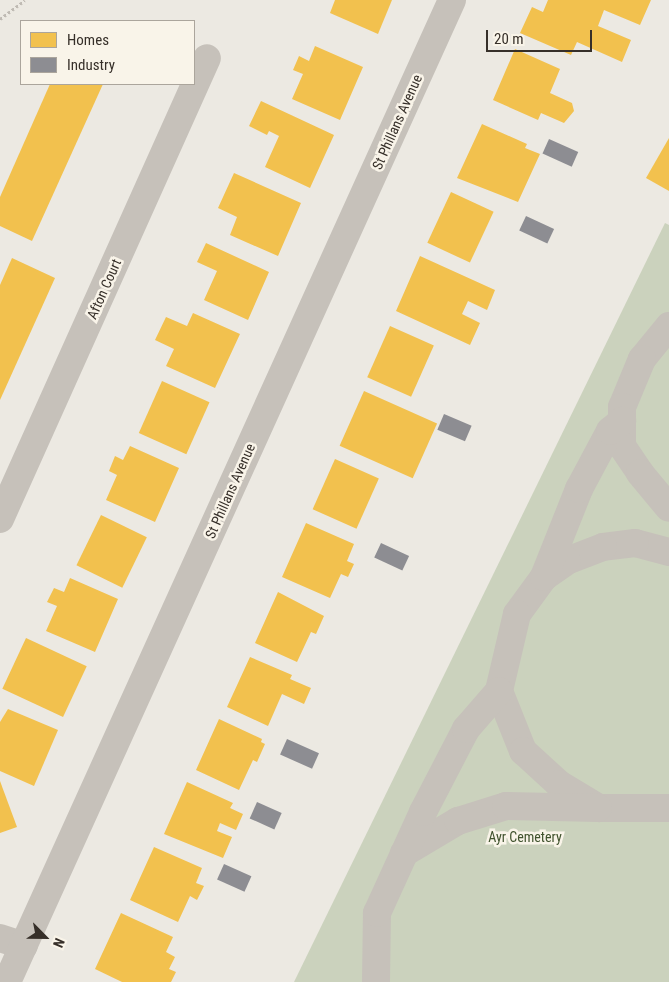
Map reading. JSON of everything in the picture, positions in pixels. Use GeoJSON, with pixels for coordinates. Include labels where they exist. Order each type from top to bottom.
{"type":"FeatureCollection","features":[{"type":"Feature","properties":{"kind":"street","name":"St Phillans Avenue"},"geometry":{"type":"LineString","coordinates":[[7,982],[12,942],[452,0]]}},
{"type":"Feature","properties":{"kind":"street","name":"Afton Court"},"geometry":{"type":"LineString","coordinates":[[195,85],[207,58]]}},
{"type":"Feature","properties":{"kind":"street","name":"Afton Court"},"geometry":{"type":"LineString","coordinates":[[0,519],[195,85]]}},
{"type":"Feature","properties":{"kind":"street"},"geometry":{"type":"LineString","coordinates":[[669,326],[642,359],[622,406],[622,446],[640,474],[669,508]]}},
{"type":"Feature","properties":{"kind":"street"},"geometry":{"type":"LineString","coordinates":[[376,982],[377,912],[404,853],[466,729],[499,691],[517,614],[544,577],[578,489],[610,431],[622,421]]}},
{"type":"Feature","properties":{"kind":"street"},"geometry":{"type":"LineString","coordinates":[[544,577],[566,561],[603,547],[635,543],[669,552]]}},
{"type":"Feature","properties":{"kind":"street"},"geometry":{"type":"LineString","coordinates":[[499,691],[523,751],[559,784],[599,808]]}},
{"type":"Feature","properties":{"kind":"street"},"geometry":{"type":"LineString","coordinates":[[404,853],[458,821],[506,806],[669,808]]}},
{"type":"Feature","properties":{"kind":"path"},"geometry":{"type":"LineString","coordinates":[[0,19],[25,0]]}},
{"type":"Feature","properties":{"kind":"green space","name":"Ayr Cemetery"},"geometry":{"type":"Polygon","coordinates":[[[665,223],[669,225],[669,982],[294,982],[665,223]]]}},
{"type":"Feature","properties":{"kind":"building: Homes"},"geometry":{"type":"Polygon","coordinates":[[[335,0],[392,0],[378,34],[330,13],[335,0]]]}},
{"type":"Feature","properties":{"kind":"building: Homes"},"geometry":{"type":"Polygon","coordinates":[[[548,0],[651,0],[640,25],[604,10],[598,26],[631,40],[622,62],[577,42],[571,55],[520,33],[532,7],[543,12],[548,0]]]}},
{"type":"Feature","properties":{"kind":"building: Homes"},"geometry":{"type":"Polygon","coordinates":[[[315,46],[363,67],[340,120],[292,99],[303,74],[293,70],[299,56],[309,61],[315,46]]]}},
{"type":"Feature","properties":{"kind":"building: Homes"},"geometry":{"type":"Polygon","coordinates":[[[515,49],[560,69],[550,93],[572,103],[574,111],[564,123],[541,113],[538,120],[493,100],[515,49]]]}},
{"type":"Feature","properties":{"kind":"building: Homes"},"geometry":{"type":"Polygon","coordinates":[[[50,85],[103,85],[32,241],[0,226],[0,197],[50,85]]]}},
{"type":"Feature","properties":{"kind":"building: Homes"},"geometry":{"type":"Polygon","coordinates":[[[261,101],[334,135],[310,188],[265,167],[279,136],[269,131],[267,135],[249,126],[261,101]]]}},
{"type":"Feature","properties":{"kind":"building: Homes"},"geometry":{"type":"Polygon","coordinates":[[[482,124],[527,144],[525,148],[540,154],[518,202],[457,178],[482,124]]]}},
{"type":"Feature","properties":{"kind":"building: Homes"},"geometry":{"type":"Polygon","coordinates":[[[669,138],[669,191],[646,178],[669,138]]]}},
{"type":"Feature","properties":{"kind":"building: Homes"},"geometry":{"type":"Polygon","coordinates":[[[234,173],[301,203],[278,256],[230,235],[237,217],[218,208],[234,173]]]}},
{"type":"Feature","properties":{"kind":"building: Homes"},"geometry":{"type":"Polygon","coordinates":[[[451,192],[494,212],[470,263],[427,243],[451,192]]]}},
{"type":"Feature","properties":{"kind":"building: Homes"},"geometry":{"type":"Polygon","coordinates":[[[206,243],[269,272],[248,320],[204,300],[217,271],[197,262],[206,243]]]}},
{"type":"Feature","properties":{"kind":"building: Homes"},"geometry":{"type":"Polygon","coordinates":[[[420,256],[495,290],[487,310],[468,301],[462,314],[480,323],[470,345],[396,311],[420,256]]]}},
{"type":"Feature","properties":{"kind":"building: Homes"},"geometry":{"type":"Polygon","coordinates":[[[12,258],[55,278],[0,400],[0,285],[12,258]]]}},
{"type":"Feature","properties":{"kind":"building: Homes"},"geometry":{"type":"Polygon","coordinates":[[[193,313],[240,334],[215,388],[166,366],[174,349],[155,340],[166,317],[187,326],[193,313]]]}},
{"type":"Feature","properties":{"kind":"building: Homes"},"geometry":{"type":"Polygon","coordinates":[[[390,326],[434,346],[411,397],[367,377],[390,326]]]}},
{"type":"Feature","properties":{"kind":"building: Homes"},"geometry":{"type":"Polygon","coordinates":[[[162,381],[210,402],[186,454],[139,433],[162,381]]]}},
{"type":"Feature","properties":{"kind":"building: Homes"},"geometry":{"type":"Polygon","coordinates":[[[364,391],[437,424],[413,478],[340,446],[364,391]]]}},
{"type":"Feature","properties":{"kind":"building: Homes"},"geometry":{"type":"Polygon","coordinates":[[[130,446],[179,468],[155,522],[106,500],[117,475],[109,471],[115,456],[123,460],[130,446]]]}},
{"type":"Feature","properties":{"kind":"building: Homes"},"geometry":{"type":"Polygon","coordinates":[[[335,459],[379,479],[356,529],[313,509],[335,459]]]}},
{"type":"Feature","properties":{"kind":"building: Homes"},"geometry":{"type":"Polygon","coordinates":[[[101,515],[147,537],[122,588],[76,565],[101,515]]]}},
{"type":"Feature","properties":{"kind":"building: Homes"},"geometry":{"type":"Polygon","coordinates":[[[306,523],[354,544],[347,561],[354,564],[348,577],[341,574],[330,598],[282,577],[306,523]]]}},
{"type":"Feature","properties":{"kind":"building: Homes"},"geometry":{"type":"Polygon","coordinates":[[[70,578],[118,599],[95,652],[46,631],[57,606],[47,602],[54,588],[64,592],[70,578]]]}},
{"type":"Feature","properties":{"kind":"building: Homes"},"geometry":{"type":"Polygon","coordinates":[[[278,592],[324,616],[316,634],[311,632],[297,662],[255,643],[278,592]]]}},
{"type":"Feature","properties":{"kind":"building: Homes"},"geometry":{"type":"Polygon","coordinates":[[[26,638],[87,666],[63,717],[2,689],[26,638]]]}},
{"type":"Feature","properties":{"kind":"building: Homes"},"geometry":{"type":"Polygon","coordinates":[[[250,657],[292,675],[290,679],[311,688],[304,704],[282,694],[268,726],[227,707],[250,657]]]}},
{"type":"Feature","properties":{"kind":"building: Homes"},"geometry":{"type":"Polygon","coordinates":[[[8,709],[58,730],[34,786],[0,771],[0,722],[8,709]]]}},
{"type":"Feature","properties":{"kind":"building: Homes"},"geometry":{"type":"Polygon","coordinates":[[[219,719],[262,739],[261,742],[265,744],[257,762],[253,760],[239,790],[196,770],[219,719]]]}},
{"type":"Feature","properties":{"kind":"building: Homes"},"geometry":{"type":"Polygon","coordinates":[[[0,781],[17,827],[0,833],[0,781]]]}},
{"type":"Feature","properties":{"kind":"building: Homes"},"geometry":{"type":"Polygon","coordinates":[[[187,782],[233,803],[230,808],[243,814],[236,830],[220,823],[217,831],[232,837],[223,858],[164,834],[187,782]]]}},
{"type":"Feature","properties":{"kind":"building: Homes"},"geometry":{"type":"Polygon","coordinates":[[[154,847],[202,868],[196,883],[204,886],[197,900],[190,896],[178,922],[130,900],[154,847]]]}},
{"type":"Feature","properties":{"kind":"building: Homes"},"geometry":{"type":"Polygon","coordinates":[[[121,913],[173,937],[166,952],[175,957],[169,969],[176,972],[171,982],[122,982],[95,969],[121,913]]]}},
{"type":"Feature","properties":{"kind":"building: Industry"},"geometry":{"type":"Polygon","coordinates":[[[549,139],[578,152],[572,167],[542,154],[549,139]]]}},
{"type":"Feature","properties":{"kind":"building: Industry"},"geometry":{"type":"Polygon","coordinates":[[[526,216],[554,229],[547,244],[519,231],[526,216]]]}},
{"type":"Feature","properties":{"kind":"building: Industry"},"geometry":{"type":"Polygon","coordinates":[[[444,414],[472,426],[465,441],[437,430],[444,414]]]}},
{"type":"Feature","properties":{"kind":"building: Industry"},"geometry":{"type":"Polygon","coordinates":[[[381,543],[409,556],[402,571],[374,558],[381,543]]]}},
{"type":"Feature","properties":{"kind":"building: Industry"},"geometry":{"type":"Polygon","coordinates":[[[287,739],[319,753],[312,769],[280,755],[287,739]]]}},
{"type":"Feature","properties":{"kind":"building: Industry"},"geometry":{"type":"Polygon","coordinates":[[[257,802],[282,813],[274,829],[250,818],[257,802]]]}},
{"type":"Feature","properties":{"kind":"building: Industry"},"geometry":{"type":"Polygon","coordinates":[[[224,864],[251,876],[244,892],[217,880],[224,864]]]}}]}
